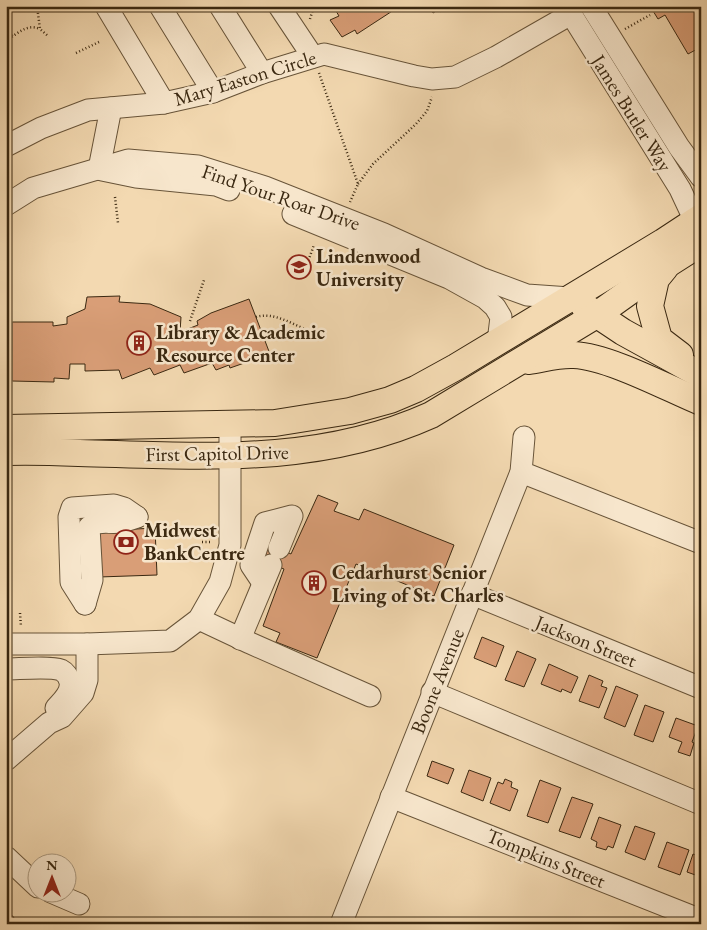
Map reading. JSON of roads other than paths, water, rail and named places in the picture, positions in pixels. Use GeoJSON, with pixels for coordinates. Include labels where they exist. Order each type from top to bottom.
{"type":"FeatureCollection","features":[{"type":"Feature","properties":{"kind":"main road","name":"First Capitol Drive"},"geometry":{"type":"LineString","coordinates":[[6,452],[230,456],[284,454],[364,440],[402,428],[431,415],[588,320],[668,264],[699,227]]}},
{"type":"Feature","properties":{"kind":"main road","name":"First Capitol Drive"},"geometry":{"type":"LineString","coordinates":[[6,428],[284,421],[350,411],[390,400],[424,384],[570,298],[699,227]]}},
{"type":"Feature","properties":{"kind":"main road"},"geometry":{"type":"LineString","coordinates":[[668,264],[656,279],[650,306],[659,339],[701,371]]}},
{"type":"Feature","properties":{"kind":"main road"},"geometry":{"type":"LineString","coordinates":[[570,298],[608,348],[701,391]]}},
{"type":"Feature","properties":{"kind":"main road"},"geometry":{"type":"LineString","coordinates":[[588,320],[623,332],[701,375]]}},
{"type":"Feature","properties":{"kind":"main road"},"geometry":{"type":"LineString","coordinates":[[517,362],[574,355],[596,359],[622,368],[701,402]]}},
{"type":"Feature","properties":{"kind":"street","name":"Mary Easton Circle"},"geometry":{"type":"LineString","coordinates":[[106,6],[164,104],[213,92],[262,73],[324,54],[414,76],[432,79],[455,77],[496,57],[568,10]]}},
{"type":"Feature","properties":{"kind":"street"},"geometry":{"type":"LineString","coordinates":[[160,6],[213,92]]}},
{"type":"Feature","properties":{"kind":"street"},"geometry":{"type":"LineString","coordinates":[[220,6],[262,73]]}},
{"type":"Feature","properties":{"kind":"street"},"geometry":{"type":"LineString","coordinates":[[279,6],[313,57]]}},
{"type":"Feature","properties":{"kind":"street","name":"James Butler Way"},"geometry":{"type":"LineString","coordinates":[[591,6],[679,147],[701,177]]}},
{"type":"Feature","properties":{"kind":"street","name":"James Butler Way"},"geometry":{"type":"LineString","coordinates":[[568,10],[680,189],[699,227]]}},
{"type":"Feature","properties":{"kind":"street"},"geometry":{"type":"LineString","coordinates":[[6,146],[42,128],[88,110],[164,104]]}},
{"type":"Feature","properties":{"kind":"street"},"geometry":{"type":"LineString","coordinates":[[99,169],[111,108]]}},
{"type":"Feature","properties":{"kind":"street","name":"Find Your Roar Drive"},"geometry":{"type":"LineString","coordinates":[[6,205],[34,188],[128,160],[198,166],[265,187],[384,234],[481,278],[527,295],[570,298]]}},
{"type":"Feature","properties":{"kind":"street","name":"Find Your Roar Drive"},"geometry":{"type":"LineString","coordinates":[[99,169],[136,177],[216,185],[413,262],[449,278],[485,298],[495,307],[501,317],[498,342]]}},
{"type":"Feature","properties":{"kind":"street"},"geometry":{"type":"LineString","coordinates":[[6,644],[170,641],[198,619],[220,582],[230,545],[230,423]]}},
{"type":"Feature","properties":{"kind":"street","name":"Boone Avenue"},"geometry":{"type":"LineString","coordinates":[[341,924],[432,692],[522,472],[524,436]]}},
{"type":"Feature","properties":{"kind":"street"},"geometry":{"type":"LineString","coordinates":[[522,472],[701,543]]}},
{"type":"Feature","properties":{"kind":"street"},"geometry":{"type":"LineString","coordinates":[[85,604],[71,582],[69,517],[72,508],[114,505],[124,508],[137,517]]}},
{"type":"Feature","properties":{"kind":"street"},"geometry":{"type":"LineString","coordinates":[[240,639],[271,565]]}},
{"type":"Feature","properties":{"kind":"street","name":"Jackson Street"},"geometry":{"type":"LineString","coordinates":[[472,594],[701,688]]}},
{"type":"Feature","properties":{"kind":"street"},"geometry":{"type":"LineString","coordinates":[[198,619],[370,696]]}},
{"type":"Feature","properties":{"kind":"street"},"geometry":{"type":"LineString","coordinates":[[6,760],[49,723],[62,717],[83,693],[87,680],[87,644]]}},
{"type":"Feature","properties":{"kind":"street"},"geometry":{"type":"LineString","coordinates":[[6,669],[54,668],[63,670],[69,678],[71,685],[66,698],[43,720]]}},
{"type":"Feature","properties":{"kind":"street"},"geometry":{"type":"LineString","coordinates":[[432,692],[701,804]]}},
{"type":"Feature","properties":{"kind":"street","name":"Tompkins Street"},"geometry":{"type":"LineString","coordinates":[[391,797],[701,920]]}},
{"type":"Feature","properties":{"kind":"street"},"geometry":{"type":"LineString","coordinates":[[6,857],[28,878]]}},
{"type":"Feature","properties":{"kind":"street"},"geometry":{"type":"LineString","coordinates":[[74,902],[79,904]]}},
{"type":"Feature","properties":{"kind":"place","name":"Lindenwood University"},"geometry":{"type":"Point","coordinates":[299,267]}},
{"type":"Feature","properties":{"kind":"place","name":"Library & Academic Resource Center"},"geometry":{"type":"Point","coordinates":[139,343]}},
{"type":"Feature","properties":{"kind":"place","name":"Midwest BankCentre"},"geometry":{"type":"Point","coordinates":[126,542]}},
{"type":"Feature","properties":{"kind":"place","name":"Cedarhurst Senior Living of St. Charles"},"geometry":{"type":"Point","coordinates":[314,583]}}]}
